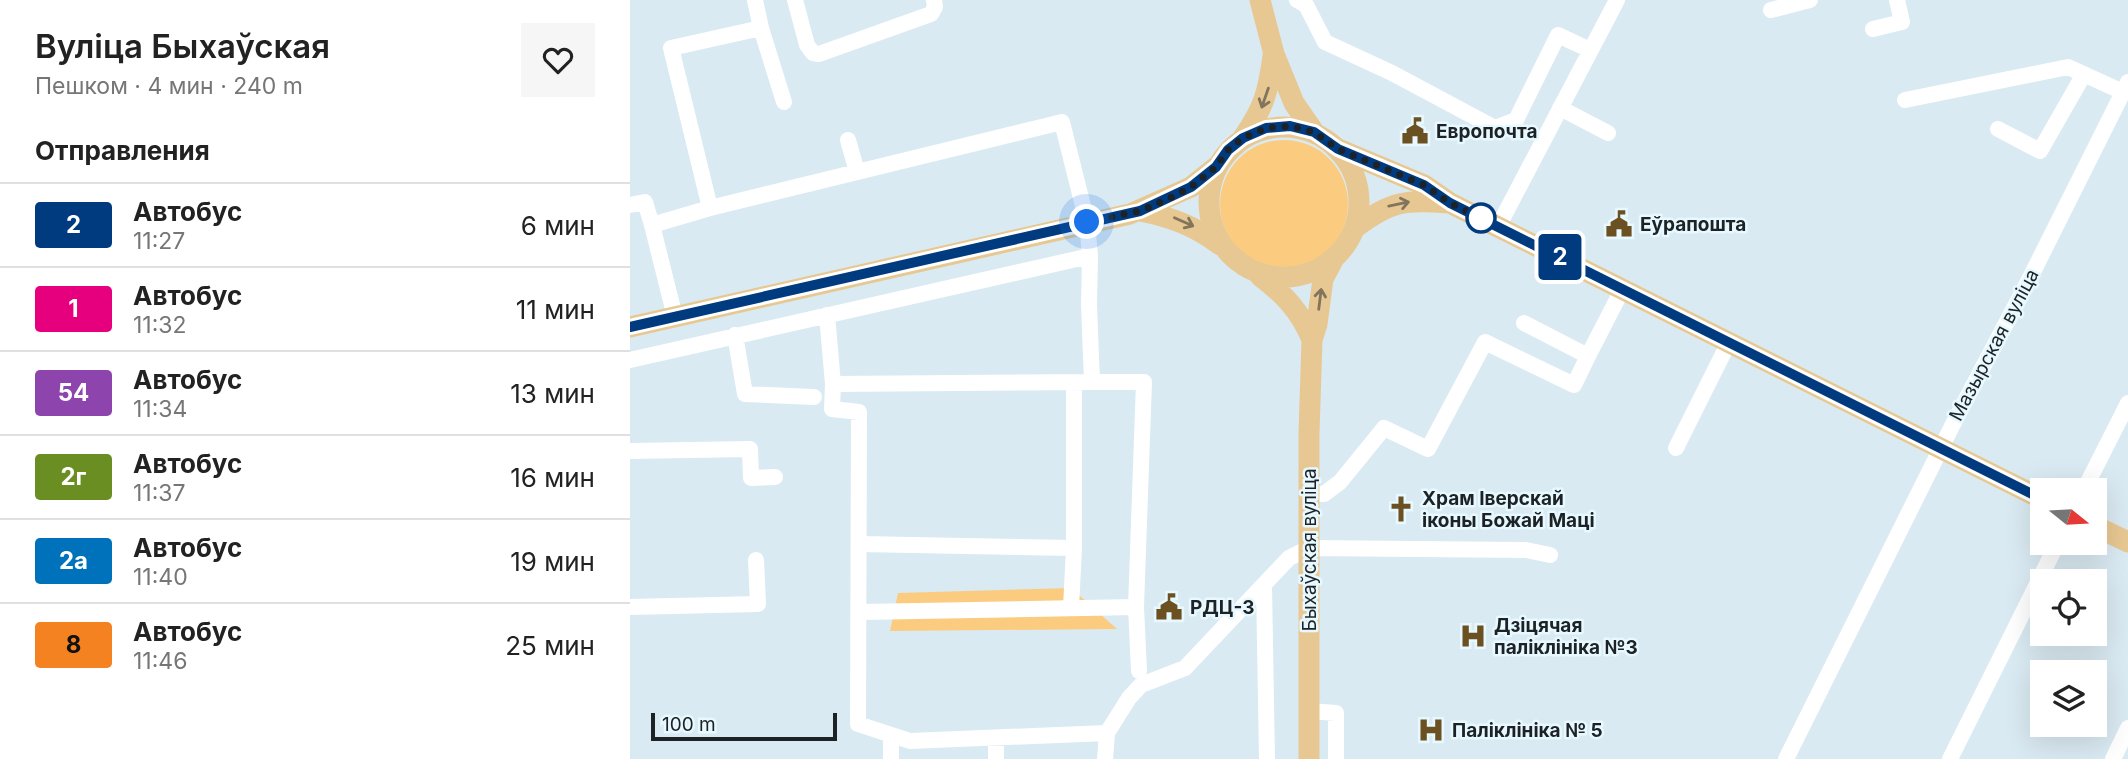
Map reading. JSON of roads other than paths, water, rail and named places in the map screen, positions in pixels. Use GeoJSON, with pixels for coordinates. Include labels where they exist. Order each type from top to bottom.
{"type":"FeatureCollection","features":[{"type":"Feature","properties":{"kind":"main road"},"geometry":{"type":"LineString","coordinates":[[1260,0],[1274,54],[1294,103],[1314,132],[1338,149],[1424,185],[1450,203],[2030,493]]}},
{"type":"Feature","properties":{"kind":"main road"},"geometry":{"type":"LineString","coordinates":[[1243,138],[1260,113],[1268,92],[1274,54]]}},
{"type":"Feature","properties":{"kind":"main road"},"geometry":{"type":"LineString","coordinates":[[630,327],[1140,211],[1191,187],[1216,167],[1228,150],[1243,138],[1266,128],[1290,126],[1314,132]]}},
{"type":"Feature","properties":{"kind":"main road"},"geometry":{"type":"LineString","coordinates":[[1140,211],[1171,217],[1200,229],[1237,262],[1255,272],[1282,278],[1309,274],[1332,260],[1346,246],[1355,228],[1359,200],[1354,172],[1338,149]]}},
{"type":"Feature","properties":{"kind":"main road"},"geometry":{"type":"LineString","coordinates":[[1216,167],[1208,193],[1210,221],[1222,246]]}},
{"type":"Feature","properties":{"kind":"main road"},"geometry":{"type":"LineString","coordinates":[[1355,228],[1382,209],[1400,202],[1450,203]]}},
{"type":"Feature","properties":{"kind":"main road","name":"Быхаўская вуліца"},"geometry":{"type":"LineString","coordinates":[[1309,759],[1312,340],[1323,279],[1332,260]]}},
{"type":"Feature","properties":{"kind":"main road","name":"Быхаўская вуліца"},"geometry":{"type":"LineString","coordinates":[[1255,272],[1286,297],[1305,322],[1312,340]]}},
{"type":"Feature","properties":{"kind":"main road"},"geometry":{"type":"LineString","coordinates":[[2107,532],[2128,542]]}},
{"type":"Feature","properties":{"kind":"street"},"geometry":{"type":"LineString","coordinates":[[755,0],[784,102]]}},
{"type":"Feature","properties":{"kind":"street"},"geometry":{"type":"LineString","coordinates":[[795,0],[807,45],[813,53],[818,54],[931,14],[935,8],[933,0]]}},
{"type":"Feature","properties":{"kind":"street"},"geometry":{"type":"LineString","coordinates":[[1297,0],[1306,5],[1325,42],[1392,73],[1496,128],[1516,120],[1558,35],[1590,50]]}},
{"type":"Feature","properties":{"kind":"street"},"geometry":{"type":"LineString","coordinates":[[1498,227],[1617,0]]}},
{"type":"Feature","properties":{"kind":"street"},"geometry":{"type":"LineString","coordinates":[[1771,10],[1810,0]]}},
{"type":"Feature","properties":{"kind":"street"},"geometry":{"type":"LineString","coordinates":[[1873,29],[1902,22],[1898,0]]}},
{"type":"Feature","properties":{"kind":"street"},"geometry":{"type":"LineString","coordinates":[[710,208],[671,48],[761,28]]}},
{"type":"Feature","properties":{"kind":"street"},"geometry":{"type":"LineString","coordinates":[[1905,100],[2068,67],[2125,87]]}},
{"type":"Feature","properties":{"kind":"street"},"geometry":{"type":"LineString","coordinates":[[1998,129],[2040,150],[2084,74]]}},
{"type":"Feature","properties":{"kind":"street","name":"Мазырская вуліца"},"geometry":{"type":"LineString","coordinates":[[1786,759],[2125,87]]}},
{"type":"Feature","properties":{"kind":"street"},"geometry":{"type":"LineString","coordinates":[[1560,108],[1608,133]]}},
{"type":"Feature","properties":{"kind":"street"},"geometry":{"type":"LineString","coordinates":[[652,225],[710,208],[1062,122],[1087,222],[1092,382]]}},
{"type":"Feature","properties":{"kind":"street"},"geometry":{"type":"LineString","coordinates":[[848,140],[857,172]]}},
{"type":"Feature","properties":{"kind":"street"},"geometry":{"type":"LineString","coordinates":[[630,205],[645,202],[675,317]]}},
{"type":"Feature","properties":{"kind":"street"},"geometry":{"type":"LineString","coordinates":[[630,360],[1090,256]]}},
{"type":"Feature","properties":{"kind":"street"},"geometry":{"type":"LineString","coordinates":[[1310,494],[1324,494],[1340,482],[1384,428],[1428,449],[1485,342],[1574,385],[1623,288]]}},
{"type":"Feature","properties":{"kind":"street"},"geometry":{"type":"LineString","coordinates":[[712,308],[727,337],[745,394],[814,397]]}},
{"type":"Feature","properties":{"kind":"street"},"geometry":{"type":"LineString","coordinates":[[827,315],[833,384],[832,409],[859,412],[858,724],[910,741],[1107,733]]}},
{"type":"Feature","properties":{"kind":"street"},"geometry":{"type":"LineString","coordinates":[[1524,323],[1588,356]]}},
{"type":"Feature","properties":{"kind":"street"},"geometry":{"type":"LineString","coordinates":[[1676,448],[1729,342]]}},
{"type":"Feature","properties":{"kind":"street"},"geometry":{"type":"LineString","coordinates":[[833,384],[1144,382],[1136,607],[1139,671]]}},
{"type":"Feature","properties":{"kind":"street"},"geometry":{"type":"LineString","coordinates":[[1071,608],[1074,548],[1074,383]]}},
{"type":"Feature","properties":{"kind":"street"},"geometry":{"type":"LineString","coordinates":[[2090,478],[2128,403]]}},
{"type":"Feature","properties":{"kind":"street"},"geometry":{"type":"LineString","coordinates":[[630,451],[750,449],[751,478],[775,477]]}},
{"type":"Feature","properties":{"kind":"street"},"geometry":{"type":"LineString","coordinates":[[860,544],[1074,548]]}},
{"type":"Feature","properties":{"kind":"street"},"geometry":{"type":"LineString","coordinates":[[1105,759],[1107,733],[1129,698],[1141,685],[1185,668],[1289,558],[1309,548],[1526,550],[1550,555]]}},
{"type":"Feature","properties":{"kind":"street"},"geometry":{"type":"LineString","coordinates":[[1950,759],[2052,555]]}},
{"type":"Feature","properties":{"kind":"street"},"geometry":{"type":"LineString","coordinates":[[630,607],[758,604],[756,560]]}},
{"type":"Feature","properties":{"kind":"street"},"geometry":{"type":"LineString","coordinates":[[1264,586],[1268,759]]}},
{"type":"Feature","properties":{"kind":"street"},"geometry":{"type":"LineString","coordinates":[[860,612],[1136,607]]}},
{"type":"Feature","properties":{"kind":"street"},"geometry":{"type":"LineString","coordinates":[[1309,711],[1336,713],[1336,759]]}},
{"type":"Feature","properties":{"kind":"street"},"geometry":{"type":"LineString","coordinates":[[2113,759],[2128,728]]}},
{"type":"Feature","properties":{"kind":"street"},"geometry":{"type":"LineString","coordinates":[[891,735],[891,759]]}},
{"type":"Feature","properties":{"kind":"street"},"geometry":{"type":"LineString","coordinates":[[996,738],[996,759]]}},
{"type":"Feature","properties":{"kind":"place","name":"Европочта"},"geometry":{"type":"Point","coordinates":[1415,131]}},
{"type":"Feature","properties":{"kind":"place","name":"Еўрапошта"},"geometry":{"type":"Point","coordinates":[1619,224]}},
{"type":"Feature","properties":{"kind":"place","name":"Храм Іверскай іконы Божай Маці"},"geometry":{"type":"Point","coordinates":[1401,509]}},
{"type":"Feature","properties":{"kind":"place","name":"РДЦ-3"},"geometry":{"type":"Point","coordinates":[1169,607]}},
{"type":"Feature","properties":{"kind":"place","name":"Дзіцячая паліклініка №3"},"geometry":{"type":"Point","coordinates":[1473,636]}},
{"type":"Feature","properties":{"kind":"place","name":"Паліклініка № 5"},"geometry":{"type":"Point","coordinates":[1431,730]}}]}
